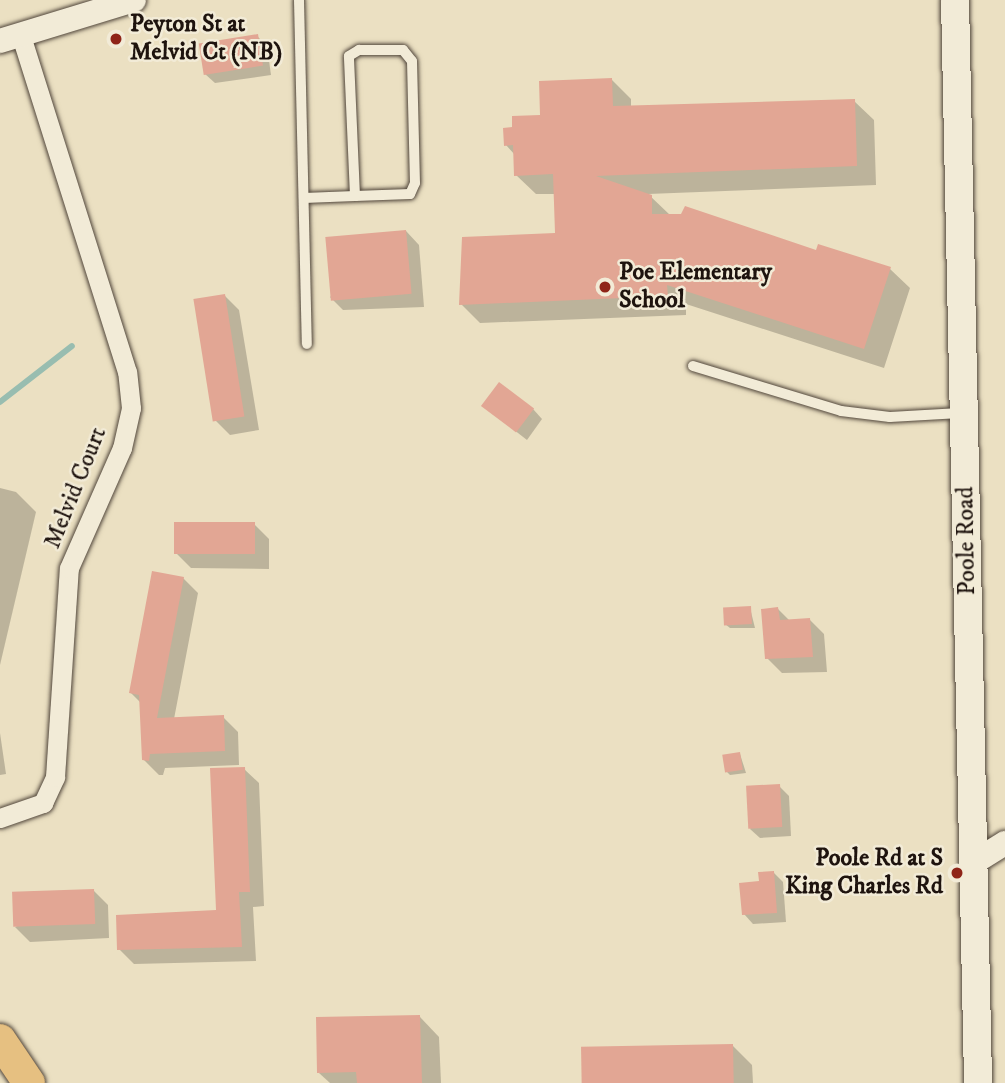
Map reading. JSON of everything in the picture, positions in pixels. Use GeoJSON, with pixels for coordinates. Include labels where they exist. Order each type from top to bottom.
{"type":"FeatureCollection","features":[{"type":"Feature","properties":{"kind":"main road","name":"Poole Road"},"geometry":{"type":"LineString","coordinates":[[955,0],[978,1083]]}},
{"type":"Feature","properties":{"kind":"main road"},"geometry":{"type":"LineString","coordinates":[[0,1040],[29,1083]]}},
{"type":"Feature","properties":{"kind":"street"},"geometry":{"type":"LineString","coordinates":[[10,38],[134,0]]}},
{"type":"Feature","properties":{"kind":"street","name":"Melvid Court"},"geometry":{"type":"LineString","coordinates":[[0,818],[43,803],[55,777],[69,568],[122,448],[131,408],[127,372],[10,38]]}},
{"type":"Feature","properties":{"kind":"street"},"geometry":{"type":"LineString","coordinates":[[973,863],[1005,842]]}},
{"type":"Feature","properties":{"kind":"lane"},"geometry":{"type":"LineString","coordinates":[[299,0],[307,344]]}},
{"type":"Feature","properties":{"kind":"lane"},"geometry":{"type":"LineString","coordinates":[[304,198],[410,194],[415,188],[412,61],[403,50],[359,50],[349,56],[355,196]]}},
{"type":"Feature","properties":{"kind":"lane"},"geometry":{"type":"LineString","coordinates":[[693,366],[841,411],[890,417],[964,413]]}},
{"type":"Feature","properties":{"kind":"building"},"geometry":{"type":"Polygon","coordinates":[[[258,34],[263,66],[204,75],[199,43],[258,34]]]}},
{"type":"Feature","properties":{"kind":"building"},"geometry":{"type":"Polygon","coordinates":[[[612,78],[613,106],[855,99],[857,166],[596,176],[652,195],[652,214],[681,214],[685,206],[816,250],[818,244],[891,267],[864,349],[667,285],[668,296],[459,305],[462,237],[555,233],[553,174],[514,176],[513,145],[504,146],[503,128],[512,127],[512,116],[540,115],[539,81],[612,78]]]}},
{"type":"Feature","properties":{"kind":"building"},"geometry":{"type":"Polygon","coordinates":[[[406,230],[412,294],[331,301],[325,237],[406,230]]]}},
{"type":"Feature","properties":{"kind":"building"},"geometry":{"type":"Polygon","coordinates":[[[225,294],[244,416],[213,421],[193,299],[225,294]]]}},
{"type":"Feature","properties":{"kind":"building"},"geometry":{"type":"Polygon","coordinates":[[[499,382],[534,408],[516,432],[481,406],[499,382]]]}},
{"type":"Feature","properties":{"kind":"building"},"geometry":{"type":"Polygon","coordinates":[[[174,522],[255,522],[255,554],[174,554],[174,522]]]}},
{"type":"Feature","properties":{"kind":"building"},"geometry":{"type":"Polygon","coordinates":[[[152,571],[184,577],[157,718],[224,715],[225,751],[150,754],[149,761],[142,760],[139,695],[129,693],[152,571]]]}},
{"type":"Feature","properties":{"kind":"building"},"geometry":{"type":"Polygon","coordinates":[[[751,606],[752,624],[724,625],[723,607],[751,606]]]}},
{"type":"Feature","properties":{"kind":"building"},"geometry":{"type":"Polygon","coordinates":[[[778,607],[780,620],[810,618],[813,657],[765,659],[761,609],[778,607]]]}},
{"type":"Feature","properties":{"kind":"building"},"geometry":{"type":"Polygon","coordinates":[[[740,752],[743,770],[725,773],[722,755],[740,752]]]}},
{"type":"Feature","properties":{"kind":"building"},"geometry":{"type":"Polygon","coordinates":[[[245,767],[250,892],[239,892],[242,947],[117,950],[116,915],[216,910],[210,768],[245,767]]]}},
{"type":"Feature","properties":{"kind":"building"},"geometry":{"type":"Polygon","coordinates":[[[780,784],[782,827],[748,829],[746,786],[780,784]]]}},
{"type":"Feature","properties":{"kind":"building"},"geometry":{"type":"Polygon","coordinates":[[[774,871],[777,913],[742,915],[739,883],[759,881],[758,872],[774,871]]]}},
{"type":"Feature","properties":{"kind":"building"},"geometry":{"type":"Polygon","coordinates":[[[94,889],[95,924],[13,927],[12,892],[94,889]]]}},
{"type":"Feature","properties":{"kind":"building"},"geometry":{"type":"Polygon","coordinates":[[[420,1015],[422,1083],[357,1083],[356,1072],[317,1073],[316,1017],[420,1015]]]}},
{"type":"Feature","properties":{"kind":"building"},"geometry":{"type":"Polygon","coordinates":[[[733,1044],[734,1083],[582,1083],[581,1047],[733,1044]]]}},
{"type":"Feature","properties":{"kind":"waterway"},"geometry":{"type":"LineString","coordinates":[[0,402],[72,346]]}},
{"type":"Feature","properties":{"kind":"place","name":"Peyton St at Melvid Ct (NB)"},"geometry":{"type":"Point","coordinates":[116,39]}},
{"type":"Feature","properties":{"kind":"place","name":"Poe Elementary School"},"geometry":{"type":"Point","coordinates":[605,287]}},
{"type":"Feature","properties":{"kind":"place","name":"Poole Rd at S King Charles Rd"},"geometry":{"type":"Point","coordinates":[957,873]}}]}
